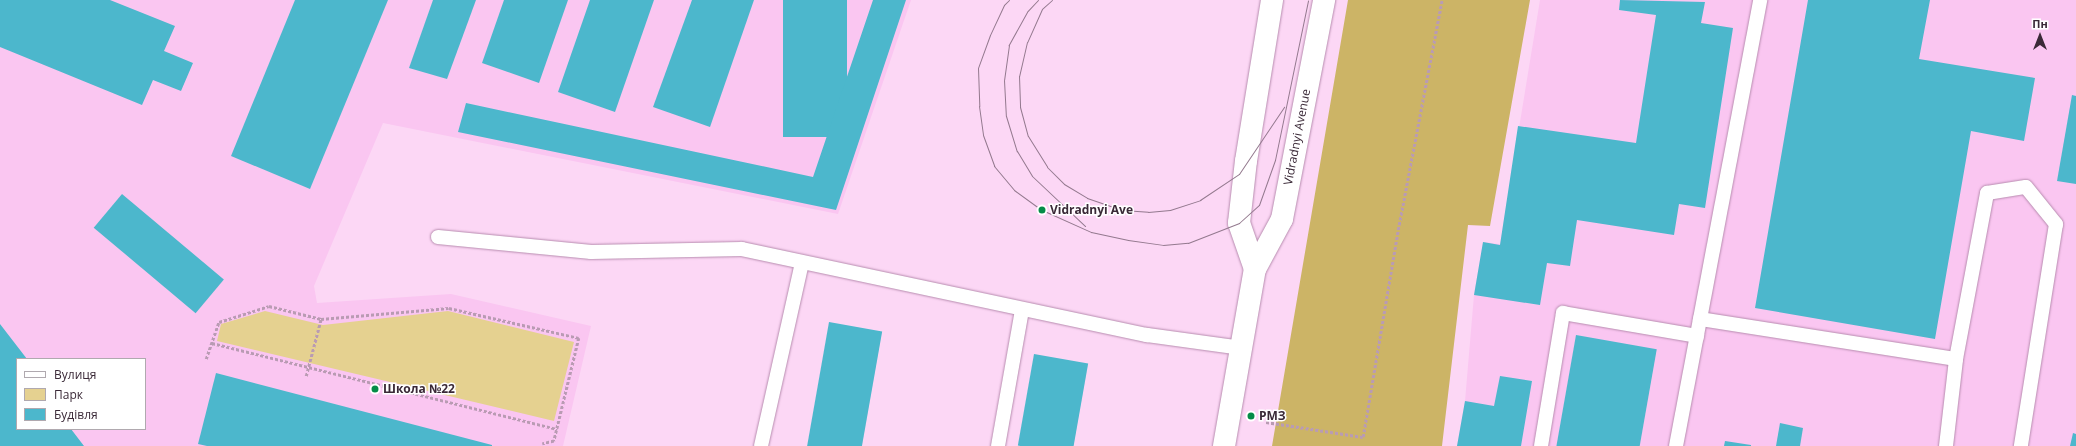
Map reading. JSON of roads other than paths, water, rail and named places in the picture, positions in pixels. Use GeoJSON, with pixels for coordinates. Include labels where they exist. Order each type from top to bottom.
{"type":"FeatureCollection","features":[{"type":"Feature","properties":{"kind":"main road","name":"Vidradnyi Avenue"},"geometry":{"type":"LineString","coordinates":[[1255,268],[1239,223],[1246,162],[1272,0]]}},
{"type":"Feature","properties":{"kind":"main road","name":"Vidradnyi Avenue"},"geometry":{"type":"LineString","coordinates":[[1224,446],[1255,268],[1282,219],[1324,0]]}},
{"type":"Feature","properties":{"kind":"lane"},"geometry":{"type":"LineString","coordinates":[[1676,446],[1760,0]]}},
{"type":"Feature","properties":{"kind":"lane"},"geometry":{"type":"LineString","coordinates":[[1946,446],[1956,359],[1986,193],[2026,187],[2056,224],[2021,446]]}},
{"type":"Feature","properties":{"kind":"lane"},"geometry":{"type":"LineString","coordinates":[[438,237],[591,252],[742,249],[1022,310],[1147,335],[1242,348]]}},
{"type":"Feature","properties":{"kind":"lane"},"geometry":{"type":"LineString","coordinates":[[761,446],[802,263]]}},
{"type":"Feature","properties":{"kind":"lane"},"geometry":{"type":"LineString","coordinates":[[998,446],[1022,310]]}},
{"type":"Feature","properties":{"kind":"lane"},"geometry":{"type":"LineString","coordinates":[[1541,446],[1563,313],[1697,336]]}},
{"type":"Feature","properties":{"kind":"lane"},"geometry":{"type":"LineString","coordinates":[[1700,320],[1956,359]]}},
{"type":"Feature","properties":{"kind":"tram line"},"geometry":{"type":"LineString","coordinates":[[1009,0],[1004,5],[990,35],[978,68],[979,106],[983,135],[994,166],[1014,190],[1042,210],[1091,232],[1128,240],[1163,245],[1188,243],[1239,223],[1259,205],[1275,160],[1308,0]]}},
{"type":"Feature","properties":{"kind":"tram line"},"geometry":{"type":"LineString","coordinates":[[1038,0],[1027,12],[1009,45],[1004,80],[1006,116],[1017,151],[1032,176],[1085,226]]}},
{"type":"Feature","properties":{"kind":"tram line"},"geometry":{"type":"LineString","coordinates":[[1052,0],[1042,9],[1027,42],[1019,76],[1020,107],[1028,136],[1047,167],[1064,184],[1087,198],[1122,210],[1148,212],[1170,210],[1200,200],[1239,174],[1284,107]]}},
{"type":"Feature","properties":{"kind":"place","name":"Vidradnyi Ave"},"geometry":{"type":"Point","coordinates":[1042,210]}},
{"type":"Feature","properties":{"kind":"place","name":"Школа №22"},"geometry":{"type":"Point","coordinates":[375,389]}},
{"type":"Feature","properties":{"kind":"place","name":"РМЗ"},"geometry":{"type":"Point","coordinates":[1251,416]}}]}
